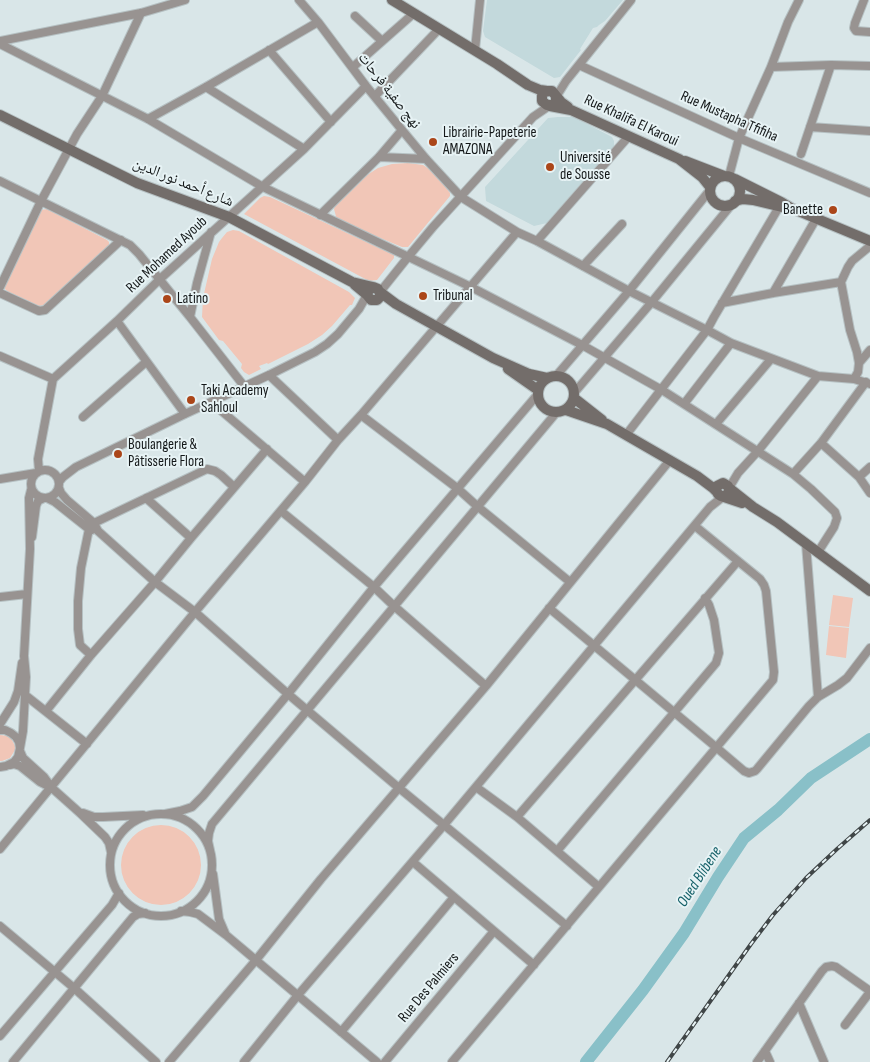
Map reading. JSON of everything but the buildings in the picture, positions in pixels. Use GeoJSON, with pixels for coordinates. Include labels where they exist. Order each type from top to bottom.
{"type":"FeatureCollection","features":[{"type":"Feature","properties":{"kind":"street"},"geometry":{"type":"LineString","coordinates":[[0,42],[141,13],[185,0]]}},
{"type":"Feature","properties":{"kind":"street","name":"نهج صفية فرحات"},"geometry":{"type":"LineString","coordinates":[[299,0],[402,130],[461,197],[517,232],[731,343],[818,376],[854,379],[868,383]]}},
{"type":"Feature","properties":{"kind":"street","name":"Rue Khalifa El Karoui"},"geometry":{"type":"LineString","coordinates":[[392,0],[475,50],[528,85],[551,93],[571,110]]}},
{"type":"Feature","properties":{"kind":"street"},"geometry":{"type":"LineString","coordinates":[[475,50],[480,0]]}},
{"type":"Feature","properties":{"kind":"street"},"geometry":{"type":"LineString","coordinates":[[30,549],[38,501],[54,495],[63,477],[76,467],[315,352],[338,334],[533,118],[547,104],[554,104],[551,93],[566,81],[631,0]]}},
{"type":"Feature","properties":{"kind":"street"},"geometry":{"type":"LineString","coordinates":[[729,177],[739,138],[799,0]]}},
{"type":"Feature","properties":{"kind":"street"},"geometry":{"type":"LineString","coordinates":[[864,0],[854,28],[870,32]]}},
{"type":"Feature","properties":{"kind":"street"},"geometry":{"type":"LineString","coordinates":[[0,287],[77,134],[102,96],[141,13]]}},
{"type":"Feature","properties":{"kind":"street"},"geometry":{"type":"LineString","coordinates":[[353,67],[413,14]]}},
{"type":"Feature","properties":{"kind":"street"},"geometry":{"type":"LineString","coordinates":[[355,16],[382,41]]}},
{"type":"Feature","properties":{"kind":"street"},"geometry":{"type":"LineString","coordinates":[[148,118],[206,87],[318,22]]}},
{"type":"Feature","properties":{"kind":"street"},"geometry":{"type":"LineString","coordinates":[[375,96],[439,29]]}},
{"type":"Feature","properties":{"kind":"street"},"geometry":{"type":"LineString","coordinates":[[0,42],[148,118],[263,187],[469,286],[605,357],[662,390],[793,474],[835,512],[837,518],[834,527],[818,552]]}},
{"type":"Feature","properties":{"kind":"street"},"geometry":{"type":"LineString","coordinates":[[269,50],[331,122]]}},
{"type":"Feature","properties":{"kind":"street","name":"Rue Mustapha Tfifiha"},"geometry":{"type":"LineString","coordinates":[[579,65],[739,138],[870,193]]}},
{"type":"Feature","properties":{"kind":"street"},"geometry":{"type":"LineString","coordinates":[[801,154],[831,65]]}},
{"type":"Feature","properties":{"kind":"street"},"geometry":{"type":"LineString","coordinates":[[771,67],[870,66]]}},
{"type":"Feature","properties":{"kind":"street","name":"Rue Khalifa El Karoui"},"geometry":{"type":"LineString","coordinates":[[528,85],[547,104],[571,110],[679,159],[702,177],[710,189]]}},
{"type":"Feature","properties":{"kind":"street","name":"Rue Mohamed Ayoub"},"geometry":{"type":"LineString","coordinates":[[53,380],[211,232],[304,149],[366,86]]}},
{"type":"Feature","properties":{"kind":"street"},"geometry":{"type":"LineString","coordinates":[[206,87],[304,149]]}},
{"type":"Feature","properties":{"kind":"street","name":"شارع أحمد نور الدين"},"geometry":{"type":"LineString","coordinates":[[0,115],[137,183],[229,217],[384,300],[396,304],[493,358]]}},
{"type":"Feature","properties":{"kind":"street"},"geometry":{"type":"LineString","coordinates":[[810,127],[870,131]]}},
{"type":"Feature","properties":{"kind":"street"},"geometry":{"type":"LineString","coordinates":[[320,215],[379,157],[402,130]]}},
{"type":"Feature","properties":{"kind":"street"},"geometry":{"type":"LineString","coordinates":[[537,241],[629,136]]}},
{"type":"Feature","properties":{"kind":"street"},"geometry":{"type":"LineString","coordinates":[[379,157],[426,159]]}},
{"type":"Feature","properties":{"kind":"street","name":"Rue Khalifa El Karoui"},"geometry":{"type":"LineString","coordinates":[[679,159],[689,161],[729,177],[791,208]]}},
{"type":"Feature","properties":{"kind":"street"},"geometry":{"type":"LineString","coordinates":[[165,814],[192,806],[204,796],[374,587],[538,392],[541,383],[552,377],[629,291],[710,189],[715,179],[729,177]]}},
{"type":"Feature","properties":{"kind":"street"},"geometry":{"type":"LineString","coordinates":[[226,935],[219,920],[208,840],[212,824],[477,506],[561,411],[571,405],[574,395],[734,203],[740,193],[740,188],[729,177]]}},
{"type":"Feature","properties":{"kind":"street"},"geometry":{"type":"LineString","coordinates":[[1,184],[42,201],[130,245],[160,279],[244,386]]}},
{"type":"Feature","properties":{"kind":"street"},"geometry":{"type":"LineString","coordinates":[[710,189],[710,196],[722,205],[742,200],[753,200],[791,208],[870,241]]}},
{"type":"Feature","properties":{"kind":"street"},"geometry":{"type":"LineString","coordinates":[[626,435],[707,330],[779,207]]}},
{"type":"Feature","properties":{"kind":"street"},"geometry":{"type":"LineString","coordinates":[[772,293],[816,219]]}},
{"type":"Feature","properties":{"kind":"street"},"geometry":{"type":"LineString","coordinates":[[583,266],[622,224]]}},
{"type":"Feature","properties":{"kind":"street"},"geometry":{"type":"LineString","coordinates":[[190,317],[211,232]]}},
{"type":"Feature","properties":{"kind":"street"},"geometry":{"type":"LineString","coordinates":[[0,849],[338,440],[517,232]]}},
{"type":"Feature","properties":{"kind":"street"},"geometry":{"type":"LineString","coordinates":[[0,292],[39,311],[45,310],[120,240]]}},
{"type":"Feature","properties":{"kind":"street"},"geometry":{"type":"LineString","coordinates":[[854,379],[858,372],[857,352],[850,330],[841,282],[852,261],[870,246]]}},
{"type":"Feature","properties":{"kind":"street"},"geometry":{"type":"LineString","coordinates":[[722,303],[841,282]]}},
{"type":"Feature","properties":{"kind":"street"},"geometry":{"type":"LineString","coordinates":[[117,321],[185,414]]}},
{"type":"Feature","properties":{"kind":"street"},"geometry":{"type":"LineString","coordinates":[[684,404],[731,343]]}},
{"type":"Feature","properties":{"kind":"street"},"geometry":{"type":"LineString","coordinates":[[858,362],[870,350]]}},
{"type":"Feature","properties":{"kind":"street"},"geometry":{"type":"LineString","coordinates":[[0,356],[53,380],[37,472],[32,479],[29,498],[30,549],[24,656],[26,677],[23,731],[18,757],[14,762],[3,767]]}},
{"type":"Feature","properties":{"kind":"street"},"geometry":{"type":"LineString","coordinates":[[493,358],[529,374],[564,378],[570,382],[574,395],[607,424],[753,507],[870,591]]}},
{"type":"Feature","properties":{"kind":"street"},"geometry":{"type":"LineString","coordinates":[[493,358],[538,392],[539,401],[549,412],[561,411],[607,424]]}},
{"type":"Feature","properties":{"kind":"street"},"geometry":{"type":"LineString","coordinates":[[716,424],[771,359]]}},
{"type":"Feature","properties":{"kind":"street"},"geometry":{"type":"LineString","coordinates":[[83,417],[146,362]]}},
{"type":"Feature","properties":{"kind":"street"},"geometry":{"type":"LineString","coordinates":[[269,375],[338,440]]}},
{"type":"Feature","properties":{"kind":"street"},"geometry":{"type":"LineString","coordinates":[[244,1062],[298,995],[413,862],[696,526],[722,489],[758,451],[818,376]]}},
{"type":"Feature","properties":{"kind":"street"},"geometry":{"type":"LineString","coordinates":[[793,474],[821,443],[868,383]]}},
{"type":"Feature","properties":{"kind":"street"},"geometry":{"type":"LineString","coordinates":[[211,402],[305,482]]}},
{"type":"Feature","properties":{"kind":"street"},"geometry":{"type":"LineString","coordinates":[[361,415],[457,488],[570,582]]}},
{"type":"Feature","properties":{"kind":"street"},"geometry":{"type":"LineString","coordinates":[[821,443],[859,477],[870,493]]}},
{"type":"Feature","properties":{"kind":"street"},"geometry":{"type":"LineString","coordinates":[[46,711],[91,655],[267,449]]}},
{"type":"Feature","properties":{"kind":"street"},"geometry":{"type":"LineString","coordinates":[[169,1062],[486,686],[670,460]]}},
{"type":"Feature","properties":{"kind":"street"},"geometry":{"type":"LineString","coordinates":[[52,472],[76,467]]}},
{"type":"Feature","properties":{"kind":"street"},"geometry":{"type":"LineString","coordinates":[[859,477],[870,467]]}},
{"type":"Feature","properties":{"kind":"street"},"geometry":{"type":"LineString","coordinates":[[91,655],[80,646],[78,601],[81,568],[92,526],[207,469],[221,475],[234,488]]}},
{"type":"Feature","properties":{"kind":"street"},"geometry":{"type":"LineString","coordinates":[[3,479],[47,470],[55,474],[61,493],[67,500],[92,526],[155,582],[195,612],[399,788],[567,926]]}},
{"type":"Feature","properties":{"kind":"street"},"geometry":{"type":"LineString","coordinates":[[3,479],[23,481],[36,496],[55,502],[92,526]]}},
{"type":"Feature","properties":{"kind":"street"},"geometry":{"type":"LineString","coordinates":[[146,498],[191,538]]}},
{"type":"Feature","properties":{"kind":"street"},"geometry":{"type":"LineString","coordinates":[[281,510],[374,587],[486,686]]}},
{"type":"Feature","properties":{"kind":"street"},"geometry":{"type":"LineString","coordinates":[[452,1062],[770,685],[774,676],[766,591],[760,580],[696,526]]}},
{"type":"Feature","properties":{"kind":"street"},"geometry":{"type":"LineString","coordinates":[[806,544],[818,697]]}},
{"type":"Feature","properties":{"kind":"street"},"geometry":{"type":"LineString","coordinates":[[517,817],[738,561]]}},
{"type":"Feature","properties":{"kind":"street"},"geometry":{"type":"LineString","coordinates":[[0,597],[27,594]]}},
{"type":"Feature","properties":{"kind":"street"},"geometry":{"type":"LineString","coordinates":[[557,851],[716,663],[719,653],[714,620],[705,598]]}},
{"type":"Feature","properties":{"kind":"street"},"geometry":{"type":"LineString","coordinates":[[549,608],[716,748],[749,773],[755,771],[818,697],[847,678],[870,648]]}},
{"type":"Feature","properties":{"kind":"street"},"geometry":{"type":"LineString","coordinates":[[0,724],[14,702],[18,691],[24,656]]}},
{"type":"Feature","properties":{"kind":"street"},"geometry":{"type":"LineString","coordinates":[[25,695],[87,744]]}},
{"type":"Feature","properties":{"kind":"street"},"geometry":{"type":"LineString","coordinates":[[0,730],[11,732],[16,736],[23,758],[105,837],[111,852],[110,873],[118,893],[130,905],[145,913]]}},
{"type":"Feature","properties":{"kind":"street"},"geometry":{"type":"LineString","coordinates":[[3,767],[14,764],[20,766],[40,782],[52,788]]}},
{"type":"Feature","properties":{"kind":"street"},"geometry":{"type":"LineString","coordinates":[[476,787],[517,817],[599,887]]}},
{"type":"Feature","properties":{"kind":"street"},"geometry":{"type":"LineString","coordinates":[[80,812],[94,817],[152,814],[177,816],[188,821],[198,829],[210,850]]}},
{"type":"Feature","properties":{"kind":"street"},"geometry":{"type":"LineString","coordinates":[[111,852],[122,831],[131,823],[152,814]]}},
{"type":"Feature","properties":{"kind":"street"},"geometry":{"type":"LineString","coordinates":[[413,862],[534,965]]}},
{"type":"Feature","properties":{"kind":"street"},"geometry":{"type":"LineString","coordinates":[[13,1062],[133,917],[145,913],[169,915],[193,904],[203,894],[209,882],[212,868]]}},
{"type":"Feature","properties":{"kind":"street"},"geometry":{"type":"LineString","coordinates":[[0,1036],[112,905],[118,893]]}},
{"type":"Feature","properties":{"kind":"street"},"geometry":{"type":"LineString","coordinates":[[341,1032],[454,897]]}},
{"type":"Feature","properties":{"kind":"street"},"geometry":{"type":"LineString","coordinates":[[181,911],[198,914],[226,935],[378,1062]]}},
{"type":"Feature","properties":{"kind":"street"},"geometry":{"type":"LineString","coordinates":[[0,926],[74,988],[156,1062]]}},
{"type":"Feature","properties":{"kind":"street","name":"Rue Des Palmiers"},"geometry":{"type":"LineString","coordinates":[[385,1062],[494,931]]}},
{"type":"Feature","properties":{"kind":"street"},"geometry":{"type":"LineString","coordinates":[[757,1062],[826,967],[836,967],[870,991],[845,1026]]}},
{"type":"Feature","properties":{"kind":"street"},"geometry":{"type":"LineString","coordinates":[[799,1003],[824,1062]]}},
{"type":"Feature","properties":{"kind":"street"},"geometry":{"type":"LineString","coordinates":[[765,1050],[770,1062]]}},
{"type":"Feature","properties":{"kind":"shaded area"},"geometry":{"type":"Polygon","coordinates":[[[487,0],[623,0],[605,21],[593,28],[581,50],[560,77],[554,78],[485,37],[483,31],[487,0]]]}},
{"type":"Feature","properties":{"kind":"shaded area","name":"Université de Sousse"},"geometry":{"type":"Polygon","coordinates":[[[574,117],[612,137],[614,146],[547,223],[534,226],[486,201],[485,187],[548,118],[574,117]]]}},
{"type":"Feature","properties":{"kind":"shaded area"},"geometry":{"type":"Polygon","coordinates":[[[408,163],[423,165],[435,173],[450,193],[450,196],[408,247],[402,247],[337,220],[334,209],[336,204],[364,177],[378,168],[392,164],[408,163]]]}},
{"type":"Feature","properties":{"kind":"shaded area"},"geometry":{"type":"Polygon","coordinates":[[[264,196],[270,197],[394,255],[394,258],[377,280],[369,281],[244,214],[264,196]]]}},
{"type":"Feature","properties":{"kind":"shaded area"},"geometry":{"type":"Polygon","coordinates":[[[47,209],[107,240],[109,245],[44,305],[39,306],[7,291],[5,286],[41,210],[47,209]]]}},
{"type":"Feature","properties":{"kind":"shaded area"},"geometry":{"type":"Polygon","coordinates":[[[239,231],[349,292],[355,298],[352,305],[322,335],[268,364],[259,366],[261,369],[249,375],[244,372],[241,368],[242,364],[223,341],[219,340],[202,317],[203,298],[212,259],[219,242],[227,232],[239,231]]]}},
{"type":"Feature","properties":{"kind":"shaded area"},"geometry":{"type":"Polygon","coordinates":[[[833,595],[853,598],[849,627],[829,625],[833,595]]]}},
{"type":"Feature","properties":{"kind":"shaded area"},"geometry":{"type":"Polygon","coordinates":[[[829,626],[849,628],[846,658],[826,655],[829,626]]]}},
{"type":"Feature","properties":{"kind":"shaded area"},"geometry":{"type":"Polygon","coordinates":[[[0,735],[11,738],[15,746],[15,750],[10,758],[2,761],[0,761],[0,735]]]}},
{"type":"Feature","properties":{"kind":"shaded area"},"geometry":{"type":"Polygon","coordinates":[[[161,825],[176,828],[189,837],[198,850],[201,865],[198,880],[189,893],[176,902],[161,905],[146,902],[133,893],[124,880],[121,865],[124,850],[133,837],[146,828],[161,825]]]}},
{"type":"Feature","properties":{"kind":"waterway","name":"Oued Blibene"},"geometry":{"type":"LineString","coordinates":[[586,1062],[643,990],[684,933],[744,838],[778,810],[811,778],[870,739]]}},
{"type":"Feature","properties":{"kind":"railway"},"geometry":{"type":"LineString","coordinates":[[667,1062],[773,915],[806,878],[870,820]]}},
{"type":"Feature","properties":{"kind":"place","name":"Librairie-Papeterie AMAZONA"},"geometry":{"type":"Point","coordinates":[433,142]}},
{"type":"Feature","properties":{"kind":"place","name":"Université de Sousse"},"geometry":{"type":"Point","coordinates":[550,167]}},
{"type":"Feature","properties":{"kind":"place","name":"Banette"},"geometry":{"type":"Point","coordinates":[833,210]}},
{"type":"Feature","properties":{"kind":"place","name":"Tribunal"},"geometry":{"type":"Point","coordinates":[423,296]}},
{"type":"Feature","properties":{"kind":"place","name":"Latino"},"geometry":{"type":"Point","coordinates":[167,299]}},
{"type":"Feature","properties":{"kind":"place","name":"Taki Academy Sahloul"},"geometry":{"type":"Point","coordinates":[191,400]}},
{"type":"Feature","properties":{"kind":"place","name":"Boulangerie & Pâtisserie Flora"},"geometry":{"type":"Point","coordinates":[118,454]}}]}
